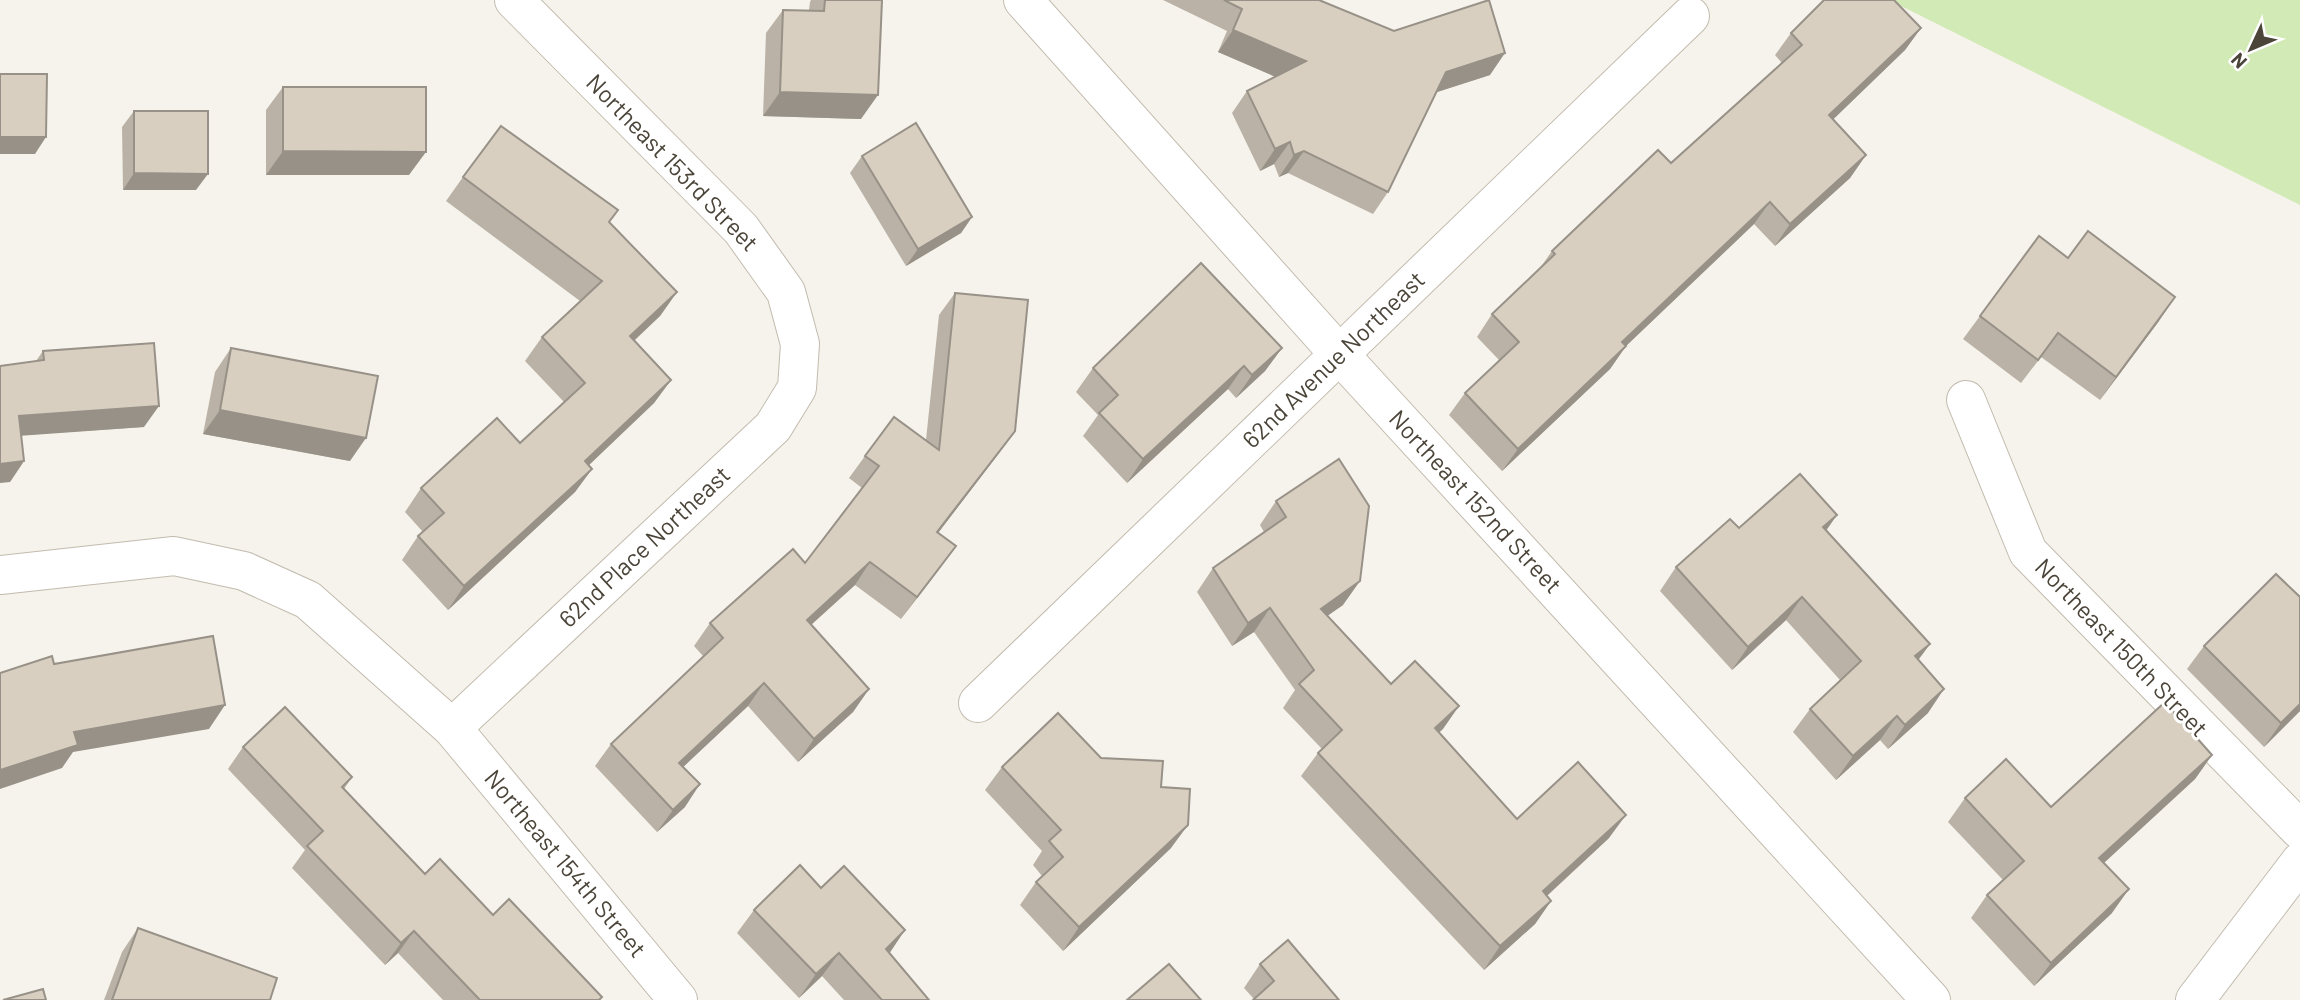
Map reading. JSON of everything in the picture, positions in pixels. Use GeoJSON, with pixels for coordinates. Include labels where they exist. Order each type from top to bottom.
{"type":"FeatureCollection","features":[{"type":"Feature","properties":{"kind":"street","name":"Northeast 153rd Street"},"geometry":{"type":"LineString","coordinates":[[514,0],[741,229],[786,292],[800,344]]}},
{"type":"Feature","properties":{"kind":"street","name":"Northeast 152nd Street"},"geometry":{"type":"LineString","coordinates":[[1023,0],[1340,355],[1931,1000]]}},
{"type":"Feature","properties":{"kind":"street","name":"62nd Avenue Northeast"},"geometry":{"type":"LineString","coordinates":[[978,703],[1689,16]]}},
{"type":"Feature","properties":{"kind":"street","name":"62nd Place Northeast"},"geometry":{"type":"LineString","coordinates":[[452,728],[773,427],[797,388],[800,344]]}},
{"type":"Feature","properties":{"kind":"street","name":"Northeast 150th Street"},"geometry":{"type":"LineString","coordinates":[[1966,400],[2028,552],[2300,830]]}},
{"type":"Feature","properties":{"kind":"street","name":"Northeast 154th Street"},"geometry":{"type":"LineString","coordinates":[[0,575],[174,556],[244,571],[308,600],[452,728],[678,1000]]}},
{"type":"Feature","properties":{"kind":"street"},"geometry":{"type":"LineString","coordinates":[[2195,1000],[2300,862]]}},
{"type":"Feature","properties":{"kind":"green space"},"geometry":{"type":"Polygon","coordinates":[[[1889,0],[2300,0],[2300,205],[1889,0]]]}},
{"type":"Feature","properties":{"kind":"building"},"geometry":{"type":"Polygon","coordinates":[[[825,0],[882,0],[878,95],[780,92],[783,10],[824,11],[825,0]]]}},
{"type":"Feature","properties":{"kind":"building"},"geometry":{"type":"Polygon","coordinates":[[[1224,0],[1319,0],[1394,31],[1489,0],[1505,53],[1446,72],[1388,192],[1304,151],[1294,155],[1290,142],[1275,149],[1247,91],[1306,61],[1233,30],[1242,9],[1224,0]]]}},
{"type":"Feature","properties":{"kind":"building"},"geometry":{"type":"Polygon","coordinates":[[[1824,0],[1894,0],[1921,28],[1829,115],[1866,155],[1790,224],[1770,202],[1622,342],[1626,346],[1518,449],[1465,393],[1519,342],[1492,314],[1555,254],[1552,251],[1658,150],[1671,163],[1802,45],[1791,33],[1824,0]]]}},
{"type":"Feature","properties":{"kind":"building"},"geometry":{"type":"Polygon","coordinates":[[[0,74],[47,74],[46,137],[0,137],[0,74]]]}},
{"type":"Feature","properties":{"kind":"building"},"geometry":{"type":"Polygon","coordinates":[[[283,87],[426,87],[426,152],[283,151],[283,87]]]}},
{"type":"Feature","properties":{"kind":"building"},"geometry":{"type":"Polygon","coordinates":[[[134,111],[208,111],[208,174],[134,173],[134,111]]]}},
{"type":"Feature","properties":{"kind":"building"},"geometry":{"type":"Polygon","coordinates":[[[916,123],[972,217],[918,249],[862,156],[916,123]]]}},
{"type":"Feature","properties":{"kind":"building"},"geometry":{"type":"Polygon","coordinates":[[[501,126],[618,210],[609,222],[677,292],[630,336],[671,380],[585,461],[592,469],[464,586],[418,536],[444,513],[421,488],[497,418],[520,443],[585,383],[542,337],[602,281],[463,177],[501,126]]]}},
{"type":"Feature","properties":{"kind":"building"},"geometry":{"type":"Polygon","coordinates":[[[2088,231],[2175,297],[2116,377],[2058,333],[2038,360],[1980,316],[2039,236],[2068,258],[2088,231]]]}},
{"type":"Feature","properties":{"kind":"building"},"geometry":{"type":"Polygon","coordinates":[[[1201,263],[1282,348],[1252,375],[1244,366],[1143,459],[1099,413],[1118,395],[1093,368],[1201,263]]]}},
{"type":"Feature","properties":{"kind":"building"},"geometry":{"type":"Polygon","coordinates":[[[955,293],[1028,300],[1015,431],[937,532],[956,546],[917,597],[870,562],[807,620],[869,689],[814,739],[764,683],[679,763],[700,784],[673,810],[611,744],[723,638],[710,623],[793,549],[805,563],[879,466],[865,456],[894,417],[939,450],[955,293]]]}},
{"type":"Feature","properties":{"kind":"building"},"geometry":{"type":"Polygon","coordinates":[[[154,343],[159,406],[19,416],[24,461],[0,464],[0,366],[44,360],[43,351],[154,343]]]}},
{"type":"Feature","properties":{"kind":"building"},"geometry":{"type":"Polygon","coordinates":[[[231,348],[378,376],[366,438],[220,410],[231,348]]]}},
{"type":"Feature","properties":{"kind":"building"},"geometry":{"type":"Polygon","coordinates":[[[1339,459],[1369,506],[1360,581],[1321,609],[1391,684],[1415,661],[1459,706],[1435,728],[1517,819],[1578,762],[1626,815],[1543,891],[1551,901],[1500,946],[1318,753],[1342,730],[1299,684],[1314,670],[1270,608],[1248,623],[1213,568],[1286,517],[1276,501],[1339,459]]]}},
{"type":"Feature","properties":{"kind":"building"},"geometry":{"type":"Polygon","coordinates":[[[1800,474],[1837,515],[1823,527],[1930,644],[1915,656],[1944,689],[1905,725],[1897,716],[1853,756],[1810,709],[1861,661],[1802,597],[1748,647],[1676,567],[1730,519],[1739,528],[1800,474]]]}},
{"type":"Feature","properties":{"kind":"building"},"geometry":{"type":"Polygon","coordinates":[[[2276,574],[2300,597],[2300,704],[2281,723],[2204,646],[2276,574]]]}},
{"type":"Feature","properties":{"kind":"building"},"geometry":{"type":"Polygon","coordinates":[[[213,636],[225,705],[74,732],[78,745],[0,770],[0,673],[52,656],[54,664],[213,636]]]}},
{"type":"Feature","properties":{"kind":"building"},"geometry":{"type":"Polygon","coordinates":[[[2165,702],[2212,755],[2099,858],[2129,889],[2051,963],[1987,895],[2024,861],[1965,798],[2006,759],[2051,807],[2165,702]]]}},
{"type":"Feature","properties":{"kind":"building"},"geometry":{"type":"Polygon","coordinates":[[[285,707],[352,777],[342,787],[425,874],[440,859],[493,915],[509,899],[602,997],[599,1000],[480,1000],[414,931],[401,943],[307,846],[323,831],[243,747],[285,707]]]}},
{"type":"Feature","properties":{"kind":"building"},"geometry":{"type":"Polygon","coordinates":[[[1058,713],[1101,758],[1163,761],[1161,787],[1190,789],[1188,825],[1079,927],[1036,882],[1063,857],[1049,841],[1061,830],[1002,767],[1058,713]]]}},
{"type":"Feature","properties":{"kind":"building"},"geometry":{"type":"Polygon","coordinates":[[[800,865],[821,888],[844,866],[905,930],[886,949],[929,1000],[882,1000],[839,953],[816,974],[754,910],[800,865]]]}},
{"type":"Feature","properties":{"kind":"building"},"geometry":{"type":"Polygon","coordinates":[[[138,928],[277,978],[270,1000],[112,1000],[138,928]]]}},
{"type":"Feature","properties":{"kind":"building"},"geometry":{"type":"Polygon","coordinates":[[[1288,940],[1339,1000],[1253,1000],[1274,981],[1260,964],[1288,940]]]}},
{"type":"Feature","properties":{"kind":"building"},"geometry":{"type":"Polygon","coordinates":[[[1169,964],[1201,1000],[1127,1000],[1169,964]]]}},
{"type":"Feature","properties":{"kind":"building"},"geometry":{"type":"Polygon","coordinates":[[[43,989],[46,1000],[3,1000],[43,989]]]}}]}
